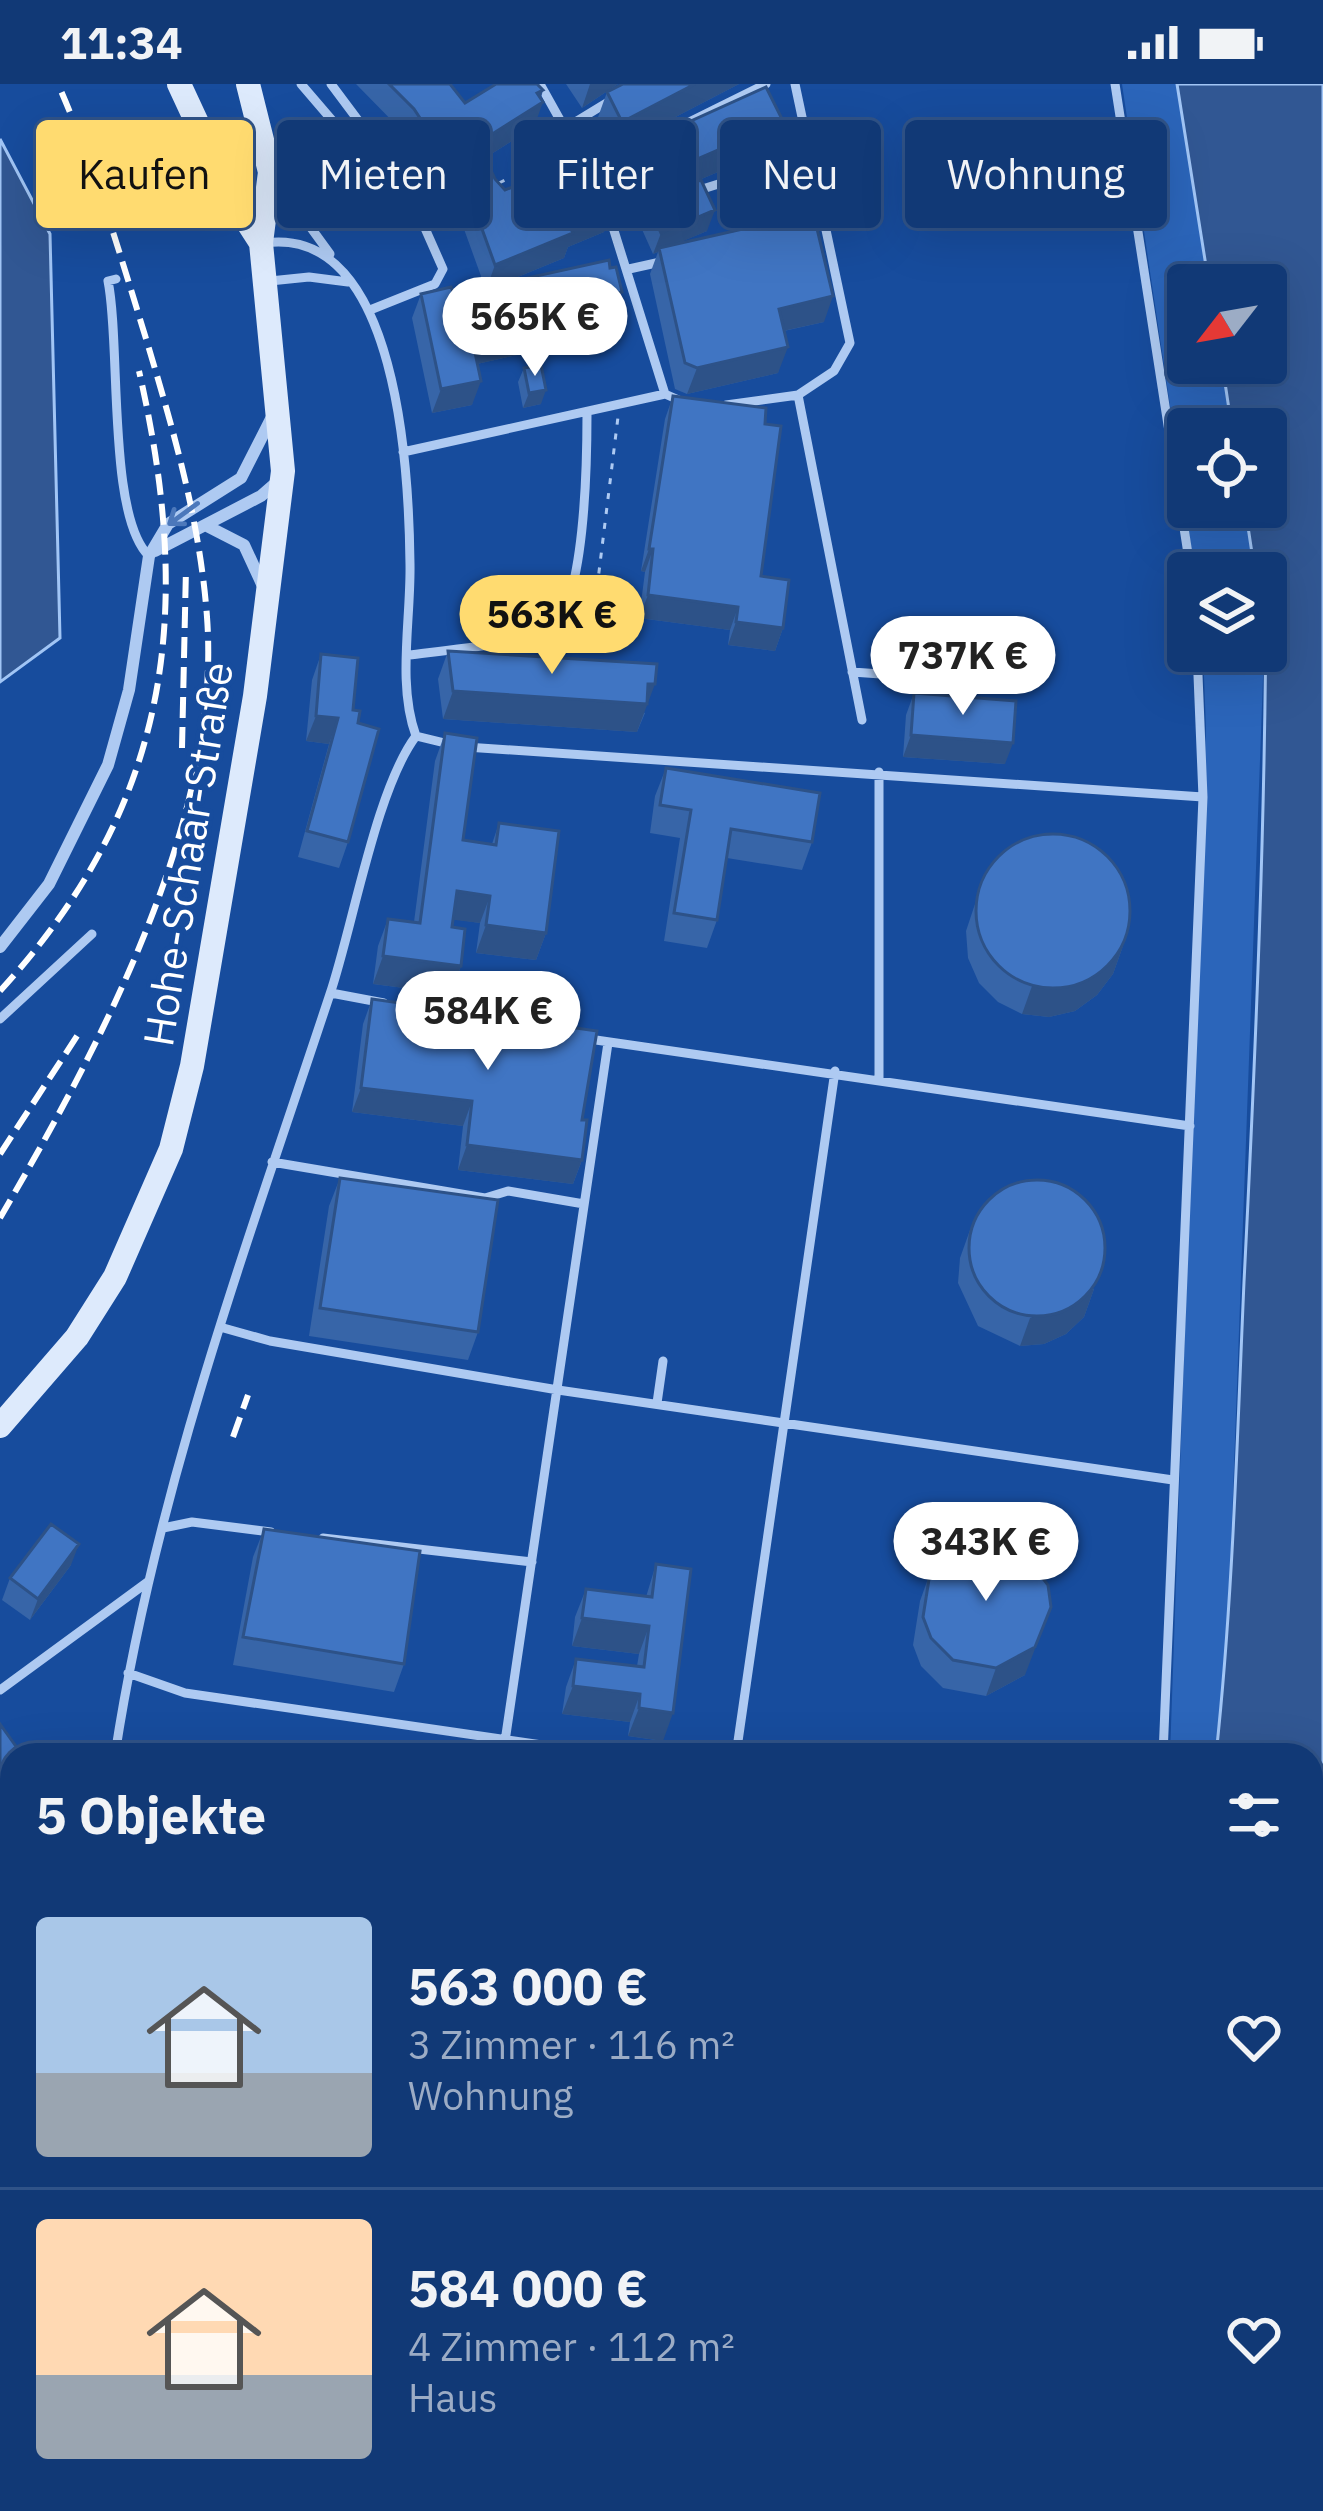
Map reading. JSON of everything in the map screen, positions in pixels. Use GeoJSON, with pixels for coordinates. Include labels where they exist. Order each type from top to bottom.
{"type":"FeatureCollection","features":[{"type":"Feature","properties":{"kind":"main road","name":"Hohe-Schaar-Straße"},"geometry":{"type":"LineString","coordinates":[[179,84],[200,120]]}},
{"type":"Feature","properties":{"kind":"main road","name":"Hohe-Schaar-Straße"},"geometry":{"type":"LineString","coordinates":[[0,1426],[77,1337],[115,1276],[171,1149],[192,1066],[267,610],[283,471],[261,243],[270,172],[248,84]]}},
{"type":"Feature","properties":{"kind":"main road","name":"Hohe-Schaar-Straße"},"geometry":{"type":"LineString","coordinates":[[251,228],[261,243]]}},
{"type":"Feature","properties":{"kind":"street"},"geometry":{"type":"LineString","coordinates":[[0,947],[49,884],[108,765],[129,690],[149,556],[180,514],[231,489],[253,461],[279,399]]}},
{"type":"Feature","properties":{"kind":"street"},"geometry":{"type":"LineString","coordinates":[[149,556],[261,496],[283,471]]}},
{"type":"Feature","properties":{"kind":"street"},"geometry":{"type":"LineString","coordinates":[[231,489],[261,496],[280,515]]}},
{"type":"Feature","properties":{"kind":"street"},"geometry":{"type":"LineString","coordinates":[[204,525],[227,532],[248,551],[267,610]]}},
{"type":"Feature","properties":{"kind":"lane"},"geometry":{"type":"LineString","coordinates":[[301,84],[331,120]]}},
{"type":"Feature","properties":{"kind":"lane"},"geometry":{"type":"LineString","coordinates":[[331,84],[359,120]]}},
{"type":"Feature","properties":{"kind":"lane"},"geometry":{"type":"LineString","coordinates":[[540,84],[563,120]]}},
{"type":"Feature","properties":{"kind":"lane"},"geometry":{"type":"LineString","coordinates":[[693,120],[766,84]]}},
{"type":"Feature","properties":{"kind":"lane"},"geometry":{"type":"LineString","coordinates":[[719,406],[797,395],[834,371],[850,344],[795,84]]}},
{"type":"Feature","properties":{"kind":"lane"},"geometry":{"type":"LineString","coordinates":[[1115,84],[1187,552]]}},
{"type":"Feature","properties":{"kind":"lane"},"geometry":{"type":"LineString","coordinates":[[579,120],[621,95]]}},
{"type":"Feature","properties":{"kind":"lane"},"geometry":{"type":"LineString","coordinates":[[270,172],[370,310],[403,452],[409,655],[406,708],[416,736]]}},
{"type":"Feature","properties":{"kind":"lane"},"geometry":{"type":"LineString","coordinates":[[696,194],[728,181],[741,192],[745,241],[722,247]]}},
{"type":"Feature","properties":{"kind":"lane"},"geometry":{"type":"LineString","coordinates":[[370,310],[441,280],[441,261],[428,228]]}},
{"type":"Feature","properties":{"kind":"lane"},"geometry":{"type":"LineString","coordinates":[[616,228],[665,394]]}},
{"type":"Feature","properties":{"kind":"lane"},"geometry":{"type":"LineString","coordinates":[[261,243],[307,244],[339,269]]}},
{"type":"Feature","properties":{"kind":"lane"},"geometry":{"type":"LineString","coordinates":[[629,269],[676,258]]}},
{"type":"Feature","properties":{"kind":"lane"},"geometry":{"type":"LineString","coordinates":[[266,282],[327,277],[353,284]]}},
{"type":"Feature","properties":{"kind":"lane"},"geometry":{"type":"LineString","coordinates":[[116,279],[108,281],[125,499],[134,536],[149,556]]}},
{"type":"Feature","properties":{"kind":"lane"},"geometry":{"type":"LineString","coordinates":[[403,452],[665,394],[700,409]]}},
{"type":"Feature","properties":{"kind":"lane"},"geometry":{"type":"LineString","coordinates":[[797,395],[862,720]]}},
{"type":"Feature","properties":{"kind":"lane"},"geometry":{"type":"LineString","coordinates":[[409,655],[546,633],[566,615],[582,523],[587,414]]}},
{"type":"Feature","properties":{"kind":"lane"},"geometry":{"type":"LineString","coordinates":[[852,672],[967,680]]}},
{"type":"Feature","properties":{"kind":"lane"},"geometry":{"type":"LineString","coordinates":[[1163,1743],[1203,797],[1198,672]]}},
{"type":"Feature","properties":{"kind":"lane"},"geometry":{"type":"LineString","coordinates":[[416,736],[469,748],[589,758],[879,772],[1203,797]]}},
{"type":"Feature","properties":{"kind":"lane"},"geometry":{"type":"LineString","coordinates":[[118,1743],[128,1673],[187,1422],[331,993],[396,770],[416,736]]}},
{"type":"Feature","properties":{"kind":"lane"},"geometry":{"type":"LineString","coordinates":[[879,772],[879,1078]]}},
{"type":"Feature","properties":{"kind":"lane"},"geometry":{"type":"LineString","coordinates":[[0,1019],[92,934]]}},
{"type":"Feature","properties":{"kind":"lane"},"geometry":{"type":"LineString","coordinates":[[331,993],[400,1006]]}},
{"type":"Feature","properties":{"kind":"lane"},"geometry":{"type":"LineString","coordinates":[[585,1039],[835,1071],[1190,1126]]}},
{"type":"Feature","properties":{"kind":"lane"},"geometry":{"type":"LineString","coordinates":[[505,1741],[608,1043]]}},
{"type":"Feature","properties":{"kind":"lane"},"geometry":{"type":"LineString","coordinates":[[738,1743],[835,1071]]}},
{"type":"Feature","properties":{"kind":"lane"},"geometry":{"type":"LineString","coordinates":[[272,1162],[485,1198],[508,1191],[584,1204]]}},
{"type":"Feature","properties":{"kind":"lane"},"geometry":{"type":"LineString","coordinates":[[220,1327],[270,1341],[558,1390],[1173,1480]]}},
{"type":"Feature","properties":{"kind":"lane"},"geometry":{"type":"LineString","coordinates":[[657,1403],[663,1361]]}},
{"type":"Feature","properties":{"kind":"lane"},"geometry":{"type":"LineString","coordinates":[[163,1528],[192,1522],[279,1532]]}},
{"type":"Feature","properties":{"kind":"lane"},"geometry":{"type":"LineString","coordinates":[[302,1535],[532,1562]]}},
{"type":"Feature","properties":{"kind":"lane"},"geometry":{"type":"LineString","coordinates":[[0,1690],[149,1581]]}},
{"type":"Feature","properties":{"kind":"lane"},"geometry":{"type":"LineString","coordinates":[[128,1673],[184,1693],[520,1743]]}},
{"type":"Feature","properties":{"kind":"path"},"geometry":{"type":"LineString","coordinates":[[500,183],[514,176]]}},
{"type":"Feature","properties":{"kind":"path"},"geometry":{"type":"LineString","coordinates":[[556,635],[591,637],[616,408]]}},
{"type":"Feature","properties":{"kind":"shaded area"},"geometry":{"type":"Polygon","coordinates":[[[1122,84],[1177,84],[1206,264],[1167,264],[1167,384],[1225,384],[1229,408],[1170,408],[1143,228],[1167,228],[1167,120],[1127,120],[1122,84]]]}},
{"type":"Feature","properties":{"kind":"shaded area"},"geometry":{"type":"Polygon","coordinates":[[[1177,84],[1323,84],[1323,1743],[1217,1743],[1230,1578],[1252,1105],[1265,672],[1287,672],[1287,552],[1252,552],[1248,528],[1287,528],[1287,408],[1229,408],[1225,384],[1287,384],[1287,264],[1206,264],[1177,84]]]}},
{"type":"Feature","properties":{"kind":"shaded area"},"geometry":{"type":"Polygon","coordinates":[[[0,139],[36,207],[36,228],[47,228],[50,234],[60,638],[0,682],[0,139]]]}},
{"type":"Feature","properties":{"kind":"shaded area"},"geometry":{"type":"Polygon","coordinates":[[[1188,528],[1248,528],[1252,552],[1192,552],[1188,528]]]}},
{"type":"Feature","properties":{"kind":"shaded area"},"geometry":{"type":"Polygon","coordinates":[[[1204,672],[1263,672],[1227,1657],[1217,1743],[1170,1743],[1206,728],[1204,672]]]}},
{"type":"Feature","properties":{"kind":"building"},"geometry":{"type":"Polygon","coordinates":[[[389,84],[450,84],[465,103],[496,84],[537,84],[543,90],[537,93],[543,102],[490,135],[490,120],[421,120],[389,84]]]}},
{"type":"Feature","properties":{"kind":"building"},"geometry":{"type":"Polygon","coordinates":[[[623,84],[695,84],[626,120],[621,120],[607,92],[623,84]]]}},
{"type":"Feature","properties":{"kind":"building"},"geometry":{"type":"Polygon","coordinates":[[[766,87],[782,120],[720,120],[720,149],[696,160],[693,120],[766,87]]]}},
{"type":"Feature","properties":{"kind":"building"},"geometry":{"type":"Polygon","coordinates":[[[490,168],[505,190],[514,186],[514,228],[570,228],[573,233],[495,265],[482,228],[490,228],[490,168]]]}},
{"type":"Feature","properties":{"kind":"building"},"geometry":{"type":"Polygon","coordinates":[[[701,180],[715,210],[696,218],[696,182],[701,180]]]}},
{"type":"Feature","properties":{"kind":"building"},"geometry":{"type":"Polygon","coordinates":[[[748,228],[817,228],[833,296],[779,309],[788,347],[697,368],[685,363],[659,248],[748,228]]]}},
{"type":"Feature","properties":{"kind":"building"},"geometry":{"type":"Polygon","coordinates":[[[609,260],[610,268],[616,267],[622,292],[616,294],[618,300],[534,319],[535,328],[473,343],[481,381],[441,389],[421,294],[451,287],[454,294],[462,293],[469,323],[508,315],[500,284],[609,260]]]}},
{"type":"Feature","properties":{"kind":"building"},"geometry":{"type":"Polygon","coordinates":[[[541,365],[546,390],[529,393],[524,368],[541,365]]]}},
{"type":"Feature","properties":{"kind":"building"},"geometry":{"type":"Polygon","coordinates":[[[673,396],[766,408],[765,424],[781,426],[761,576],[789,580],[783,628],[736,622],[738,607],[648,595],[653,549],[649,549],[673,396]]]}},
{"type":"Feature","properties":{"kind":"building"},"geometry":{"type":"Polygon","coordinates":[[[448,651],[657,664],[655,684],[648,684],[647,704],[453,691],[448,651]]]}},
{"type":"Feature","properties":{"kind":"building"},"geometry":{"type":"Polygon","coordinates":[[[321,654],[358,658],[353,710],[360,711],[358,723],[379,729],[348,842],[307,831],[338,718],[316,716],[321,654]]]}},
{"type":"Feature","properties":{"kind":"building"},"geometry":{"type":"Polygon","coordinates":[[[914,693],[1016,701],[1013,743],[911,735],[914,693]]]}},
{"type":"Feature","properties":{"kind":"building"},"geometry":{"type":"Polygon","coordinates":[[[445,733],[477,738],[463,840],[496,845],[499,823],[559,831],[546,933],[486,925],[490,896],[457,891],[452,927],[465,929],[461,966],[383,956],[388,919],[420,923],[445,733]]]}},
{"type":"Feature","properties":{"kind":"building"},"geometry":{"type":"Polygon","coordinates":[[[666,768],[820,793],[812,842],[731,829],[717,920],[674,913],[691,810],[660,805],[666,768]]]}},
{"type":"Feature","properties":{"kind":"building"},"geometry":{"type":"Polygon","coordinates":[[[1053,834],[1082,840],[1108,856],[1124,882],[1130,911],[1124,940],[1108,966],[1082,982],[1053,988],[1024,982],[998,966],[982,940],[976,911],[982,882],[998,856],[1024,840],[1053,834]]]}},
{"type":"Feature","properties":{"kind":"building"},"geometry":{"type":"Polygon","coordinates":[[[372,999],[597,1031],[582,1120],[587,1120],[582,1160],[467,1145],[472,1101],[361,1088],[372,999]]]}},
{"type":"Feature","properties":{"kind":"building"},"geometry":{"type":"Polygon","coordinates":[[[340,1178],[498,1200],[478,1332],[320,1308],[340,1178]]]}},
{"type":"Feature","properties":{"kind":"building"},"geometry":{"type":"Polygon","coordinates":[[[1037,1180],[1063,1185],[1085,1200],[1100,1222],[1105,1248],[1100,1274],[1085,1296],[1063,1311],[1037,1316],[1011,1311],[989,1296],[974,1274],[969,1248],[974,1222],[989,1200],[1011,1185],[1037,1180]]]}},
{"type":"Feature","properties":{"kind":"building"},"geometry":{"type":"Polygon","coordinates":[[[51,1524],[79,1544],[38,1599],[10,1578],[51,1524]]]}},
{"type":"Feature","properties":{"kind":"building"},"geometry":{"type":"Polygon","coordinates":[[[264,1529],[420,1551],[404,1664],[243,1637],[264,1529]]]}},
{"type":"Feature","properties":{"kind":"building"},"geometry":{"type":"Polygon","coordinates":[[[978,1540],[1021,1550],[1048,1585],[1051,1607],[1035,1647],[996,1668],[953,1660],[931,1638],[923,1617],[930,1573],[944,1556],[978,1540]]]}},
{"type":"Feature","properties":{"kind":"building"},"geometry":{"type":"Polygon","coordinates":[[[656,1564],[691,1569],[673,1713],[639,1708],[640,1694],[573,1686],[576,1659],[644,1667],[649,1626],[582,1618],[586,1589],[652,1597],[656,1564]]]}},
{"type":"Feature","properties":{"kind":"building"},"geometry":{"type":"Polygon","coordinates":[[[0,1724],[14,1743],[0,1743],[0,1724]]]}},
{"type":"Feature","properties":{"kind":"railway"},"geometry":{"type":"LineString","coordinates":[[0,1218],[77,1080],[147,929],[195,772],[207,694],[204,582],[184,478],[117,244],[58,84]]}},
{"type":"Feature","properties":{"kind":"railway"},"geometry":{"type":"LineString","coordinates":[[0,991],[58,920],[102,849],[134,775],[155,700],[165,623],[165,543],[156,459],[139,371]]}},
{"type":"Feature","properties":{"kind":"railway"},"geometry":{"type":"LineString","coordinates":[[182,748],[186,568]]}},
{"type":"Feature","properties":{"kind":"railway"},"geometry":{"type":"LineString","coordinates":[[0,1154],[79,1033]]}},
{"type":"Feature","properties":{"kind":"railway"},"geometry":{"type":"LineString","coordinates":[[233,1437],[248,1395]]}}]}
